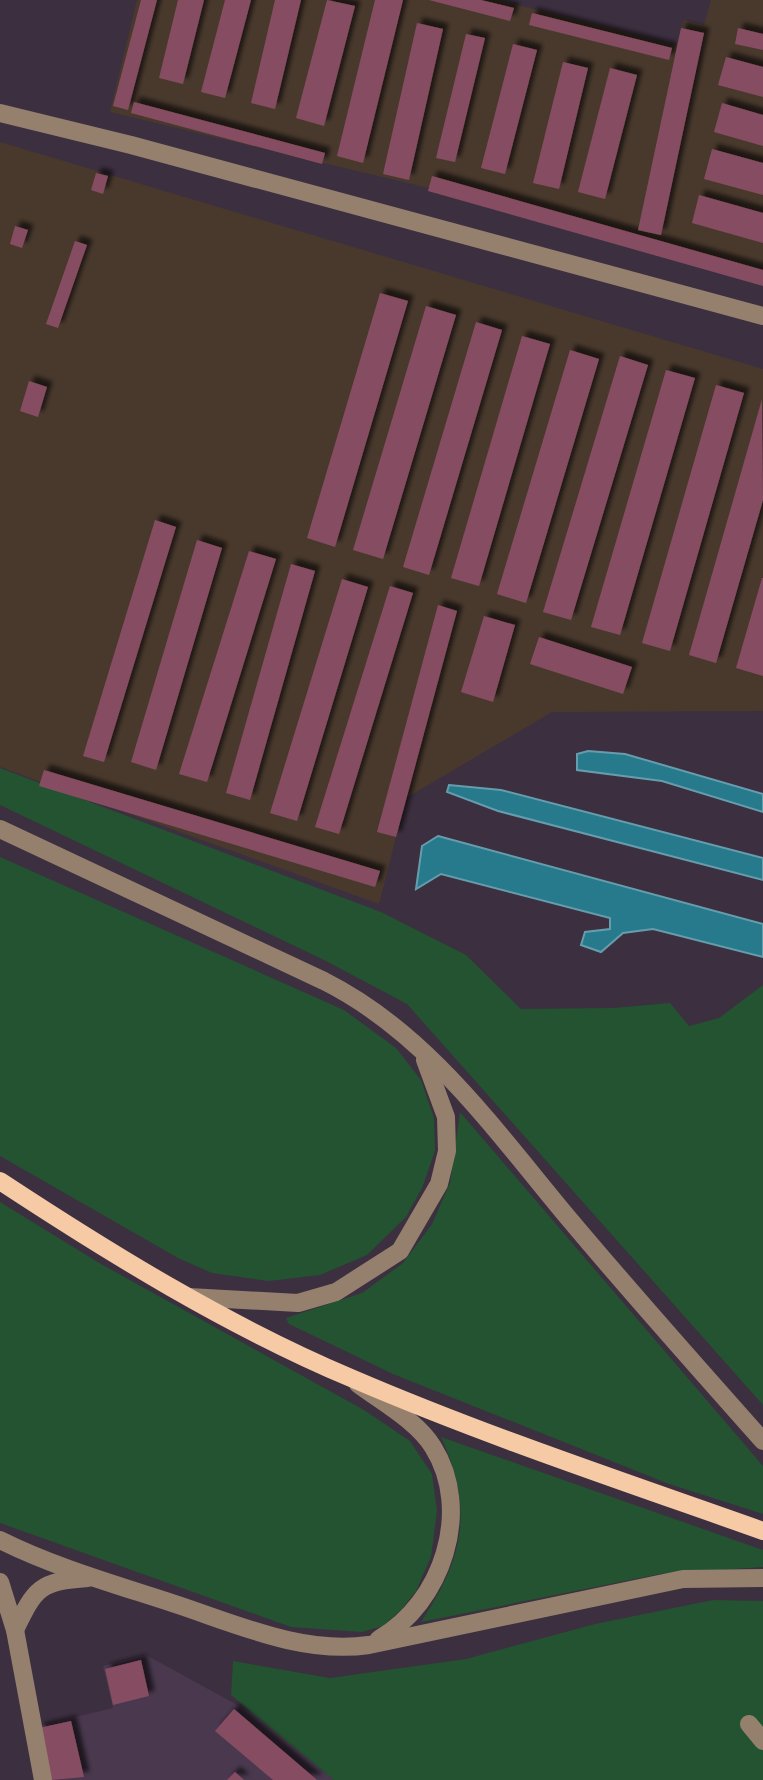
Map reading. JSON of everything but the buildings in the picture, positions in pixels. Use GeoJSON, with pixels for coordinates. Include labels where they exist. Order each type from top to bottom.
{"type":"FeatureCollection","features":[{"type":"Feature","properties":{"kind":"main road"},"geometry":{"type":"LineString","coordinates":[[0,1181],[189,1297],[350,1378],[525,1447],[763,1531]]}},
{"type":"Feature","properties":{"kind":"street"},"geometry":{"type":"LineString","coordinates":[[0,113],[131,145],[763,316]]}},
{"type":"Feature","properties":{"kind":"street"},"geometry":{"type":"LineString","coordinates":[[0,829],[357,998],[420,1047],[763,1441]]}},
{"type":"Feature","properties":{"kind":"street"},"geometry":{"type":"LineString","coordinates":[[189,1297],[298,1303],[336,1292],[400,1251],[439,1184],[447,1151],[446,1117],[420,1047]]}},
{"type":"Feature","properties":{"kind":"street"},"geometry":{"type":"LineString","coordinates":[[350,1378],[423,1435],[443,1468],[450,1504],[447,1543],[428,1592],[404,1622],[369,1645]]}},
{"type":"Feature","properties":{"kind":"street"},"geometry":{"type":"LineString","coordinates":[[0,1540],[94,1578],[284,1639],[333,1648],[369,1645],[671,1581],[763,1578]]}},
{"type":"Feature","properties":{"kind":"street"},"geometry":{"type":"LineString","coordinates":[[15,1630],[37,1591],[55,1580],[94,1578]]}},
{"type":"Feature","properties":{"kind":"street"},"geometry":{"type":"LineString","coordinates":[[0,1582],[15,1630],[43,1780]]}},
{"type":"Feature","properties":{"kind":"street"},"geometry":{"type":"LineString","coordinates":[[749,1724],[763,1741]]}},
{"type":"Feature","properties":{"kind":"shaded area"},"geometry":{"type":"Polygon","coordinates":[[[137,0],[498,0],[676,45],[684,20],[704,25],[711,0],[763,0],[763,280],[433,189],[110,112],[137,0]]]}},
{"type":"Feature","properties":{"kind":"shaded area"},"geometry":{"type":"Polygon","coordinates":[[[0,142],[763,369],[763,711],[552,712],[406,798],[379,904],[0,767],[0,142]]]}},
{"type":"Feature","properties":{"kind":"shaded area"},"geometry":{"type":"Polygon","coordinates":[[[146,1655],[254,1714],[334,1780],[49,1780],[38,1726],[113,1708],[103,1666],[146,1655]]]}},
{"type":"Feature","properties":{"kind":"green space"},"geometry":{"type":"Polygon","coordinates":[[[0,768],[381,912],[466,955],[521,1009],[613,1008],[670,1003],[689,1026],[719,1018],[763,985],[763,1405],[407,1004],[324,960],[0,805],[0,768]]]}},
{"type":"Feature","properties":{"kind":"green space"},"geometry":{"type":"Polygon","coordinates":[[[0,857],[344,1010],[396,1048],[421,1080],[434,1118],[435,1151],[422,1188],[406,1217],[367,1255],[320,1275],[269,1281],[212,1273],[178,1258],[0,1156],[0,857]]]}},
{"type":"Feature","properties":{"kind":"green space"},"geometry":{"type":"Polygon","coordinates":[[[460,1112],[763,1466],[763,1514],[669,1484],[393,1374],[289,1324],[286,1318],[362,1293],[403,1263],[432,1224],[450,1183],[460,1112]]]}},
{"type":"Feature","properties":{"kind":"green space"},"geometry":{"type":"Polygon","coordinates":[[[0,1202],[101,1264],[364,1410],[410,1441],[432,1474],[437,1511],[431,1557],[416,1591],[401,1610],[383,1626],[362,1632],[291,1627],[0,1523],[0,1202]]]}},
{"type":"Feature","properties":{"kind":"green space"},"geometry":{"type":"Polygon","coordinates":[[[441,1437],[763,1550],[763,1567],[660,1574],[421,1622],[447,1576],[460,1532],[458,1488],[441,1437]]]}},
{"type":"Feature","properties":{"kind":"green space"},"geometry":{"type":"Polygon","coordinates":[[[713,1600],[763,1601],[763,1780],[334,1780],[231,1695],[233,1661],[330,1678],[466,1659],[595,1624],[713,1600]]]}},
{"type":"Feature","properties":{"kind":"water"},"geometry":{"type":"Polygon","coordinates":[[[588,751],[625,754],[763,794],[763,812],[662,781],[577,770],[577,754],[588,751]]]}},
{"type":"Feature","properties":{"kind":"water"},"geometry":{"type":"Polygon","coordinates":[[[449,785],[501,790],[763,858],[763,880],[498,811],[447,792],[449,785]]]}},
{"type":"Feature","properties":{"kind":"water"},"geometry":{"type":"Polygon","coordinates":[[[438,836],[763,924],[763,957],[653,929],[623,933],[601,952],[581,945],[585,932],[610,929],[610,918],[441,874],[416,889],[422,846],[438,836]]]}}]}
